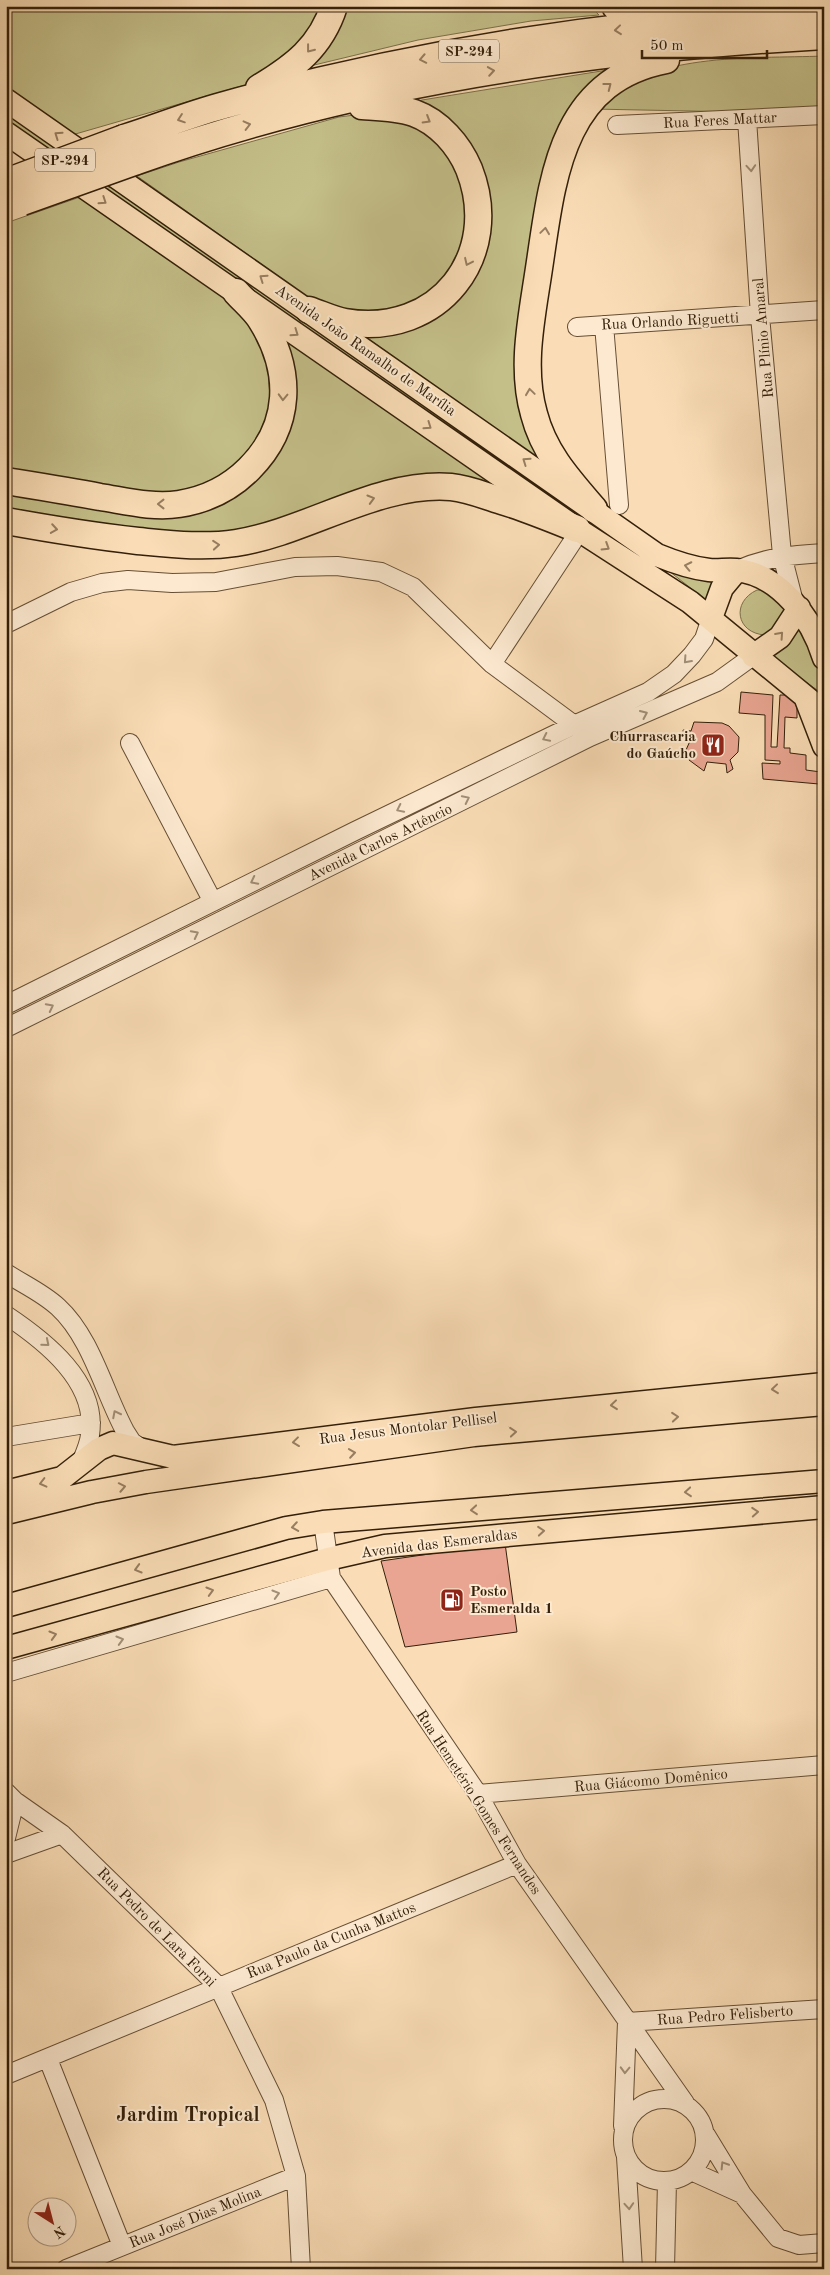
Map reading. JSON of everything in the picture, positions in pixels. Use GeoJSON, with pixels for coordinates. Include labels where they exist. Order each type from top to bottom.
{"type":"FeatureCollection","features":[{"type":"Feature","properties":{"kind":"highway"},"geometry":{"type":"LineString","coordinates":[[220,106],[259,88],[290,69],[314,44],[325,28],[334,6]]}},
{"type":"Feature","properties":{"kind":"highway"},"geometry":{"type":"LineString","coordinates":[[616,6],[661,12],[753,15]]}},
{"type":"Feature","properties":{"kind":"highway","name":"SP-294"},"geometry":{"type":"LineString","coordinates":[[6,182],[124,138],[220,106],[322,80],[440,56],[585,34],[753,15],[824,11]]}},
{"type":"Feature","properties":{"kind":"highway","name":"SP-294"},"geometry":{"type":"LineString","coordinates":[[14,205],[196,140],[328,105],[436,80],[662,48],[824,36]]}},
{"type":"Feature","properties":{"kind":"highway"},"geometry":{"type":"LineString","coordinates":[[607,507],[556,464],[542,439],[529,390],[529,334],[551,187],[558,161],[573,127],[588,104],[605,87],[626,73],[647,64],[782,38]]}},
{"type":"Feature","properties":{"kind":"highway"},"geometry":{"type":"LineString","coordinates":[[309,310],[344,322],[362,324],[392,321],[418,313],[439,301],[457,282],[472,254],[477,239],[480,218],[477,197],[464,156],[449,137],[433,124],[415,114],[392,107],[328,105]]}},
{"type":"Feature","properties":{"kind":"highway"},"geometry":{"type":"LineString","coordinates":[[6,481],[159,505],[198,500],[219,492],[242,476],[259,458],[272,439],[280,420],[284,399],[283,378],[278,357],[270,338],[260,319],[236,292]]}},
{"type":"Feature","properties":{"kind":"highway"},"geometry":{"type":"LineString","coordinates":[[6,521],[92,535],[171,544],[209,546],[237,543],[266,536],[366,500],[394,493],[451,487],[474,491],[512,504],[575,535]]}},
{"type":"Feature","properties":{"kind":"main road","name":"Avenida João Ramalho de Marília"},"geometry":{"type":"LineString","coordinates":[[6,100],[309,310],[607,507],[657,555],[679,564],[709,570],[737,570]]}},
{"type":"Feature","properties":{"kind":"main road","name":"Avenida João Ramalho de Marília"},"geometry":{"type":"LineString","coordinates":[[6,133],[236,292],[575,535],[641,568],[711,618]]}},
{"type":"Feature","properties":{"kind":"main road"},"geometry":{"type":"LineString","coordinates":[[823,653],[797,605],[761,576],[737,570],[722,588],[711,618],[753,656],[824,712]]}},
{"type":"Feature","properties":{"kind":"main road"},"geometry":{"type":"LineString","coordinates":[[753,656],[780,637],[797,605]]}},
{"type":"Feature","properties":{"kind":"main road"},"geometry":{"type":"LineString","coordinates":[[806,698],[824,746]]}},
{"type":"Feature","properties":{"kind":"main road","name":"Rua Jesus Montolar Pellisel"},"geometry":{"type":"LineString","coordinates":[[6,1492],[62,1478],[99,1449],[113,1443],[173,1457],[476,1419],[821,1394]]}},
{"type":"Feature","properties":{"kind":"main road","name":"Rua Jesus Montolar Pellisel"},"geometry":{"type":"LineString","coordinates":[[6,1513],[92,1492],[146,1482],[474,1436],[821,1394]]}},
{"type":"Feature","properties":{"kind":"main road"},"geometry":{"type":"LineString","coordinates":[[146,1452],[151,1462],[152,1474],[146,1482]]}},
{"type":"Feature","properties":{"kind":"main road"},"geometry":{"type":"LineString","coordinates":[[80,1465],[82,1480],[92,1492]]}},
{"type":"Feature","properties":{"kind":"main road","name":"Avenida das Esmeraldas"},"geometry":{"type":"LineString","coordinates":[[6,1606],[286,1528],[323,1522],[824,1481]]}},
{"type":"Feature","properties":{"kind":"main road"},"geometry":{"type":"LineString","coordinates":[[722,1489],[725,1514]]}},
{"type":"Feature","properties":{"kind":"main road","name":"Avenida das Esmeraldas"},"geometry":{"type":"LineString","coordinates":[[6,1648],[329,1568],[385,1546],[725,1514],[824,1507]]}},
{"type":"Feature","properties":{"kind":"street","name":"Rua Feres Mattar"},"geometry":{"type":"LineString","coordinates":[[617,125],[824,115]]}},
{"type":"Feature","properties":{"kind":"street","name":"Rua Plínio Amaral"},"geometry":{"type":"LineString","coordinates":[[748,119],[760,316],[782,555],[797,605]]}},
{"type":"Feature","properties":{"kind":"street","name":"Rua Orlando Riguetti"},"geometry":{"type":"LineString","coordinates":[[576,327],[760,316],[824,310]]}},
{"type":"Feature","properties":{"kind":"street"},"geometry":{"type":"LineString","coordinates":[[604,325],[607,507]]}},
{"type":"Feature","properties":{"kind":"street"},"geometry":{"type":"LineString","coordinates":[[492,664],[575,535]]}},
{"type":"Feature","properties":{"kind":"street"},"geometry":{"type":"LineString","coordinates":[[737,570],[760,560],[782,555],[824,553]]}},
{"type":"Feature","properties":{"kind":"street"},"geometry":{"type":"LineString","coordinates":[[6,624],[71,592],[102,582],[128,580],[172,583],[216,582],[295,567],[337,566],[382,572],[413,587],[492,664],[590,737]]}},
{"type":"Feature","properties":{"kind":"street","name":"Avenida Carlos Artêncio"},"geometry":{"type":"LineString","coordinates":[[6,1004],[574,724],[648,692],[674,674],[704,639],[711,618]]}},
{"type":"Feature","properties":{"kind":"street","name":"Avenida Carlos Artêncio"},"geometry":{"type":"LineString","coordinates":[[6,1028],[590,737],[717,682],[753,656]]}},
{"type":"Feature","properties":{"kind":"street"},"geometry":{"type":"LineString","coordinates":[[130,743],[213,902]]}},
{"type":"Feature","properties":{"kind":"street"},"geometry":{"type":"LineString","coordinates":[[355,831],[363,850]]}},
{"type":"Feature","properties":{"kind":"street"},"geometry":{"type":"LineString","coordinates":[[6,1273],[58,1306],[71,1320],[82,1335],[125,1431],[132,1442],[146,1452]]}},
{"type":"Feature","properties":{"kind":"street"},"geometry":{"type":"LineString","coordinates":[[6,1315],[34,1333],[62,1358],[83,1394],[90,1412],[91,1422],[90,1437],[80,1465]]}},
{"type":"Feature","properties":{"kind":"street"},"geometry":{"type":"LineString","coordinates":[[6,1437],[91,1422]]}},
{"type":"Feature","properties":{"kind":"street","name":"Rua Hemetério Gomes Fernandes"},"geometry":{"type":"LineString","coordinates":[[323,1522],[329,1568],[478,1794],[517,1864],[685,2103],[695,2112],[702,2123],[706,2135],[742,2194],[778,2238],[799,2245],[824,2243]]}},
{"type":"Feature","properties":{"kind":"street"},"geometry":{"type":"LineString","coordinates":[[6,1673],[329,1568]]}},
{"type":"Feature","properties":{"kind":"street","name":"Rua Giácomo Domênico"},"geometry":{"type":"LineString","coordinates":[[478,1794],[824,1765]]}},
{"type":"Feature","properties":{"kind":"street"},"geometry":{"type":"LineString","coordinates":[[6,1838],[11,1796]]}},
{"type":"Feature","properties":{"kind":"street","name":"Rua Pedro de Lara Forni"},"geometry":{"type":"LineString","coordinates":[[11,1796],[62,1834],[218,1986],[274,2100],[296,2176],[301,2269]]}},
{"type":"Feature","properties":{"kind":"street"},"geometry":{"type":"LineString","coordinates":[[6,1854],[62,1834]]}},
{"type":"Feature","properties":{"kind":"street","name":"Rua Paulo da Cunha Mattos"},"geometry":{"type":"LineString","coordinates":[[6,2075],[517,1864]]}},
{"type":"Feature","properties":{"kind":"street","name":"Rua Pedro Felisberto"},"geometry":{"type":"LineString","coordinates":[[627,2022],[824,2009]]}},
{"type":"Feature","properties":{"kind":"street"},"geometry":{"type":"LineString","coordinates":[[627,2022],[622,2144],[626,2157],[633,2269]]}},
{"type":"Feature","properties":{"kind":"street"},"geometry":{"type":"LineString","coordinates":[[48,2059],[122,2246]]}},
{"type":"Feature","properties":{"kind":"street"},"geometry":{"type":"LineString","coordinates":[[623,2131],[628,2119],[636,2109],[647,2102],[660,2098],[673,2099],[685,2103]]}},
{"type":"Feature","properties":{"kind":"street"},"geometry":{"type":"LineString","coordinates":[[626,2157],[633,2168],[643,2176],[667,2181],[680,2178],[691,2171],[700,2161],[705,2148],[706,2135]]}},
{"type":"Feature","properties":{"kind":"street","name":"Rua Hemetério Gomes Fernandes"},"geometry":{"type":"LineString","coordinates":[[691,2171],[742,2194]]}},
{"type":"Feature","properties":{"kind":"street","name":"Rua José Dias Molina"},"geometry":{"type":"LineString","coordinates":[[66,2269],[296,2176]]}},
{"type":"Feature","properties":{"kind":"street"},"geometry":{"type":"LineString","coordinates":[[665,2269],[667,2181]]}},
{"type":"Feature","properties":{"kind":"shaded area"},"geometry":{"type":"Polygon","coordinates":[[[6,6],[330,6],[325,22],[252,83],[72,135],[6,89],[6,6]]]}},
{"type":"Feature","properties":{"kind":"shaded area"},"geometry":{"type":"Polygon","coordinates":[[[343,6],[583,6],[593,9],[599,15],[531,21],[418,40],[306,67],[343,6]]]}},
{"type":"Feature","properties":{"kind":"shaded area"},"geometry":{"type":"Polygon","coordinates":[[[824,56],[824,107],[740,112],[592,109],[615,90],[641,77],[670,68],[700,62],[732,59],[824,56]]]}},
{"type":"Feature","properties":{"kind":"shaded area"},"geometry":{"type":"Polygon","coordinates":[[[626,67],[587,98],[523,342],[552,469],[356,330],[423,320],[487,196],[407,104],[626,67]]]}},
{"type":"Feature","properties":{"kind":"shaded area"},"geometry":{"type":"Polygon","coordinates":[[[6,109],[61,148],[47,154],[6,124],[6,109]]]}},
{"type":"Feature","properties":{"kind":"shaded area"},"geometry":{"type":"Polygon","coordinates":[[[378,112],[436,132],[475,206],[459,270],[403,313],[326,310],[137,176],[179,162],[339,117],[378,112]]]}},
{"type":"Feature","properties":{"kind":"shaded area"},"geometry":{"type":"Polygon","coordinates":[[[115,186],[623,541],[620,544],[575,517],[101,190],[115,186]]]}},
{"type":"Feature","properties":{"kind":"shaded area"},"geometry":{"type":"Polygon","coordinates":[[[80,197],[245,310],[278,376],[261,451],[194,496],[6,477],[6,223],[80,197]]]}},
{"type":"Feature","properties":{"kind":"shaded area"},"geometry":{"type":"Polygon","coordinates":[[[272,328],[529,505],[484,488],[216,539],[6,515],[6,487],[183,510],[278,439],[272,328]]]}},
{"type":"Feature","properties":{"kind":"shaded area"},"geometry":{"type":"Polygon","coordinates":[[[665,568],[721,577],[708,592],[706,600],[665,568]]]}},
{"type":"Feature","properties":{"kind":"shaded area"},"geometry":{"type":"Polygon","coordinates":[[[757,590],[764,590],[784,607],[783,621],[765,635],[748,629],[740,616],[743,602],[757,590]]]}},
{"type":"Feature","properties":{"kind":"shaded area"},"geometry":{"type":"Polygon","coordinates":[[[801,622],[814,648],[820,666],[824,695],[770,656],[801,622]]]}},
{"type":"Feature","properties":{"kind":"building"},"geometry":{"type":"Polygon","coordinates":[[[741,692],[773,695],[771,747],[777,747],[780,695],[795,695],[797,699],[797,718],[785,717],[784,748],[790,748],[790,753],[806,755],[806,770],[821,772],[819,784],[763,779],[762,763],[780,764],[780,761],[765,760],[765,715],[739,713],[741,692]]]}},
{"type":"Feature","properties":{"kind":"building","name":"Churrascaria do Gaúcho"},"geometry":{"type":"Polygon","coordinates":[[[694,722],[722,723],[729,726],[739,737],[738,752],[730,760],[733,769],[727,773],[726,764],[707,762],[704,771],[689,760],[686,750],[690,741],[685,739],[683,730],[691,731],[694,722]]]}},
{"type":"Feature","properties":{"kind":"building","name":"Posto Esmeralda 1"},"geometry":{"type":"Polygon","coordinates":[[[505,1543],[517,1632],[405,1647],[381,1561],[505,1543]]]}},
{"type":"Feature","properties":{"kind":"place","name":"Churrascaria do Gaúcho"},"geometry":{"type":"Point","coordinates":[713,745]}},
{"type":"Feature","properties":{"kind":"place","name":"Posto Esmeralda 1"},"geometry":{"type":"Point","coordinates":[452,1600]}},
{"type":"Feature","properties":{"kind":"district","name":"Jardim Tropical"},"geometry":{"type":"Point","coordinates":[188,2114]}}]}
